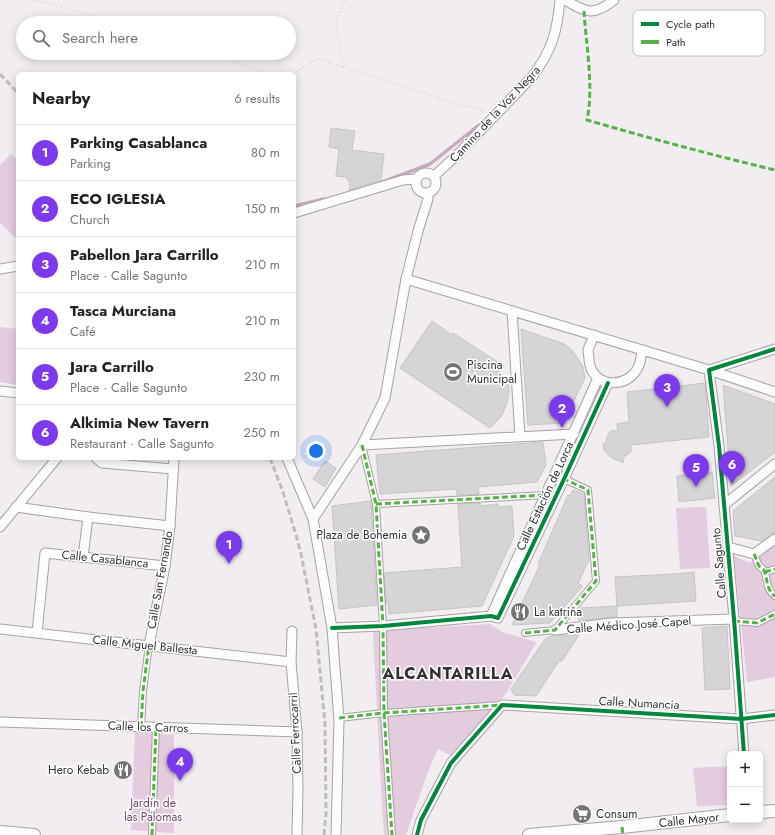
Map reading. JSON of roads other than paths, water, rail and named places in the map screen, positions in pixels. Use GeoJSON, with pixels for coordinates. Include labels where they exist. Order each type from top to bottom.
{"type":"FeatureCollection","features":[{"type":"Feature","properties":{"kind":"main road"},"geometry":{"type":"LineString","coordinates":[[763,812],[775,811]]}},
{"type":"Feature","properties":{"kind":"main road","name":"Calle Mayor"},"geometry":{"type":"LineString","coordinates":[[529,835],[622,831],[727,815]]}},
{"type":"Feature","properties":{"kind":"main road"},"geometry":{"type":"LineString","coordinates":[[0,832],[34,835]]}},
{"type":"Feature","properties":{"kind":"street","name":"Camino de la Voz Negra"},"geometry":{"type":"LineString","coordinates":[[434,176],[496,115],[542,63],[549,50],[555,33],[560,0]]}},
{"type":"Feature","properties":{"kind":"street"},"geometry":{"type":"LineString","coordinates":[[566,0],[584,11],[594,11],[608,5],[614,0]]}},
{"type":"Feature","properties":{"kind":"street"},"geometry":{"type":"LineString","coordinates":[[296,212],[403,180],[416,179],[422,174],[426,173],[434,176],[437,183],[436,187],[428,194],[424,194],[418,190],[416,179]]}},
{"type":"Feature","properties":{"kind":"street"},"geometry":{"type":"LineString","coordinates":[[314,519],[362,445],[385,398],[406,279],[428,199],[428,194]]}},
{"type":"Feature","properties":{"kind":"street"},"geometry":{"type":"LineString","coordinates":[[0,269],[16,266]]}},
{"type":"Feature","properties":{"kind":"street"},"geometry":{"type":"LineString","coordinates":[[406,279],[710,370],[775,392]]}},
{"type":"Feature","properties":{"kind":"street"},"geometry":{"type":"LineString","coordinates":[[512,311],[520,436]]}},
{"type":"Feature","properties":{"kind":"street"},"geometry":{"type":"LineString","coordinates":[[594,335],[588,350],[589,366],[598,378],[608,383],[621,383],[634,374],[640,364],[642,350]]}},
{"type":"Feature","properties":{"kind":"street"},"geometry":{"type":"LineString","coordinates":[[710,370],[775,349]]}},
{"type":"Feature","properties":{"kind":"street","name":"Calle Sagunto"},"geometry":{"type":"LineString","coordinates":[[710,370],[719,446],[728,547],[744,751]]}},
{"type":"Feature","properties":{"kind":"street","name":"Calle Estación de Lorca"},"geometry":{"type":"LineString","coordinates":[[495,617],[546,495],[598,378]]}},
{"type":"Feature","properties":{"kind":"street","name":"Calle Estación de Lorca"},"geometry":{"type":"LineString","coordinates":[[495,617],[564,479],[608,383]]}},
{"type":"Feature","properties":{"kind":"street"},"geometry":{"type":"LineString","coordinates":[[0,391],[16,393]]}},
{"type":"Feature","properties":{"kind":"street"},"geometry":{"type":"LineString","coordinates":[[362,445],[574,434]]}},
{"type":"Feature","properties":{"kind":"street"},"geometry":{"type":"LineString","coordinates":[[362,445],[376,504],[384,626],[384,713],[392,835]]}},
{"type":"Feature","properties":{"kind":"street"},"geometry":{"type":"LineString","coordinates":[[0,527],[55,460]]}},
{"type":"Feature","properties":{"kind":"street"},"geometry":{"type":"LineString","coordinates":[[98,460],[102,463],[173,469]]}},
{"type":"Feature","properties":{"kind":"street","name":"Calle San Fernando"},"geometry":{"type":"LineString","coordinates":[[141,726],[143,690],[149,645],[165,566],[170,526],[174,460]]}},
{"type":"Feature","properties":{"kind":"street"},"geometry":{"type":"LineString","coordinates":[[288,460],[314,519],[332,628],[339,718],[336,835]]}},
{"type":"Feature","properties":{"kind":"street"},"geometry":{"type":"LineString","coordinates":[[724,505],[775,464]]}},
{"type":"Feature","properties":{"kind":"street"},"geometry":{"type":"LineString","coordinates":[[555,630],[596,581],[588,490],[564,479]]}},
{"type":"Feature","properties":{"kind":"street"},"geometry":{"type":"LineString","coordinates":[[376,504],[546,495]]}},
{"type":"Feature","properties":{"kind":"street"},"geometry":{"type":"LineString","coordinates":[[16,507],[170,526]]}},
{"type":"Feature","properties":{"kind":"street"},"geometry":{"type":"LineString","coordinates":[[83,556],[88,517]]}},
{"type":"Feature","properties":{"kind":"street"},"geometry":{"type":"LineString","coordinates":[[754,554],[775,538]]}},
{"type":"Feature","properties":{"kind":"street"},"geometry":{"type":"LineString","coordinates":[[728,547],[754,554]]}},
{"type":"Feature","properties":{"kind":"street","name":"Calle Casablanca"},"geometry":{"type":"LineString","coordinates":[[37,633],[45,553],[165,566]]}},
{"type":"Feature","properties":{"kind":"street"},"geometry":{"type":"LineString","coordinates":[[754,554],[756,560],[765,572],[767,585],[772,594],[775,596]]}},
{"type":"Feature","properties":{"kind":"street"},"geometry":{"type":"LineString","coordinates":[[765,572],[775,569]]}},
{"type":"Feature","properties":{"kind":"street"},"geometry":{"type":"LineString","coordinates":[[734,620],[757,623],[775,614]]}},
{"type":"Feature","properties":{"kind":"street"},"geometry":{"type":"LineString","coordinates":[[332,628],[384,626],[495,617]]}},
{"type":"Feature","properties":{"kind":"street","name":"Calle Médico José Capel"},"geometry":{"type":"LineString","coordinates":[[525,633],[610,624],[734,620]]}},
{"type":"Feature","properties":{"kind":"street","name":"Calle Miguel Ballesta"},"geometry":{"type":"LineString","coordinates":[[0,629],[290,662]]}},
{"type":"Feature","properties":{"kind":"street","name":"Calle Ferrocarril"},"geometry":{"type":"LineString","coordinates":[[292,631],[290,662],[297,732],[297,835]]}},
{"type":"Feature","properties":{"kind":"street"},"geometry":{"type":"LineString","coordinates":[[339,718],[384,713],[502,705]]}},
{"type":"Feature","properties":{"kind":"street"},"geometry":{"type":"LineString","coordinates":[[416,835],[421,820],[451,763],[502,705]]}},
{"type":"Feature","properties":{"kind":"street","name":"Calle Numancia"},"geometry":{"type":"LineString","coordinates":[[502,705],[741,719],[775,715]]}},
{"type":"Feature","properties":{"kind":"street","name":"Calle los Carros"},"geometry":{"type":"LineString","coordinates":[[0,722],[297,732]]}},
{"type":"Feature","properties":{"kind":"street"},"geometry":{"type":"LineString","coordinates":[[152,835],[156,727]]}},
{"type":"Feature","properties":{"kind":"waterway"},"geometry":{"type":"LineString","coordinates":[[380,183],[430,164],[479,125]]}},
{"type":"Feature","properties":{"kind":"waterway"},"geometry":{"type":"LineString","coordinates":[[296,206],[324,199]]}},
{"type":"Feature","properties":{"kind":"railway"},"geometry":{"type":"LineString","coordinates":[[0,74],[16,91]]}},
{"type":"Feature","properties":{"kind":"railway"},"geometry":{"type":"LineString","coordinates":[[271,460],[283,492],[296,535],[316,629],[325,724],[326,813],[324,835]]}},
{"type":"Feature","properties":{"kind":"place","name":"Piscina Municipal"},"geometry":{"type":"Point","coordinates":[453,372]}},
{"type":"Feature","properties":{"kind":"place","name":"Pabellon Jara Carrillo"},"geometry":{"type":"Point","coordinates":[667,407]}},
{"type":"Feature","properties":{"kind":"place","name":"ECO IGLESIA"},"geometry":{"type":"Point","coordinates":[562,428]}},
{"type":"Feature","properties":{"kind":"place","name":"Alkimia New Tavern"},"geometry":{"type":"Point","coordinates":[732,484]}},
{"type":"Feature","properties":{"kind":"place","name":"Jara Carrillo"},"geometry":{"type":"Point","coordinates":[696,487]}},
{"type":"Feature","properties":{"kind":"place","name":"Plaza de Bohemia"},"geometry":{"type":"Point","coordinates":[421,535]}},
{"type":"Feature","properties":{"kind":"place","name":"Parking Casablanca"},"geometry":{"type":"Point","coordinates":[229,564]}},
{"type":"Feature","properties":{"kind":"place","name":"La katrina"},"geometry":{"type":"Point","coordinates":[520,612]}},
{"type":"Feature","properties":{"kind":"place","name":"Hero Kebab"},"geometry":{"type":"Point","coordinates":[123,770]}},
{"type":"Feature","properties":{"kind":"place","name":"Tasca Murciana"},"geometry":{"type":"Point","coordinates":[180,781]}},
{"type":"Feature","properties":{"kind":"place","name":"Consum"},"geometry":{"type":"Point","coordinates":[582,814]}},
{"type":"Feature","properties":{"kind":"district","name":"ALCANTARILLA"},"geometry":{"type":"Point","coordinates":[448,673]}},
{"type":"Feature","properties":{"kind":"park label","name":"Jardín de las Palomas"},"geometry":{"type":"Point","coordinates":[153,810]}}]}
